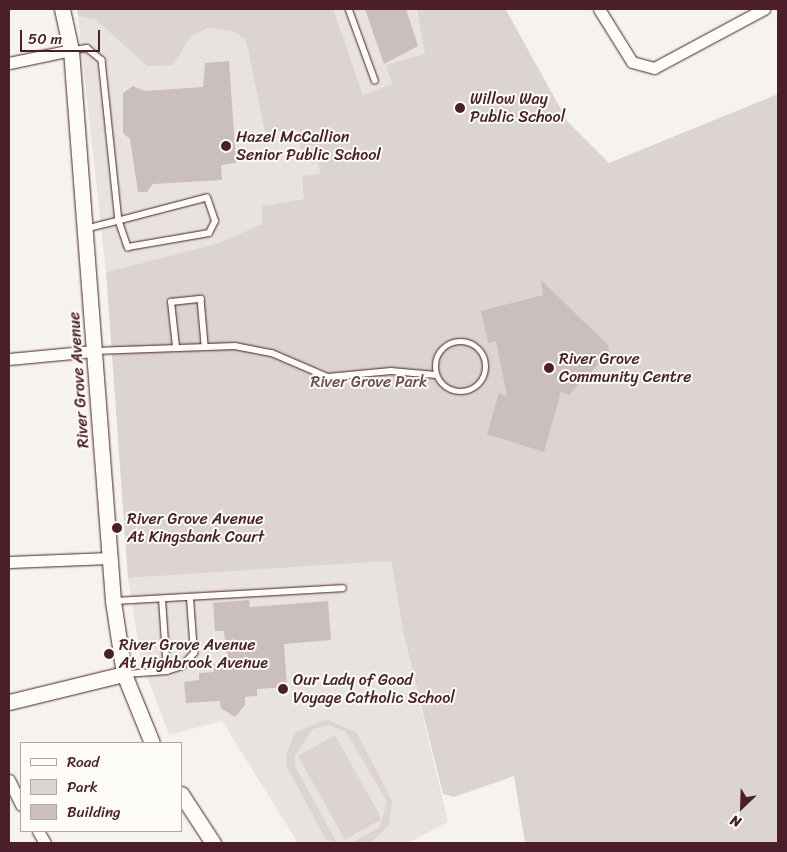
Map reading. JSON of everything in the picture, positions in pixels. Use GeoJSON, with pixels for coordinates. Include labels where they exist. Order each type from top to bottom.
{"type":"FeatureCollection","features":[{"type":"Feature","properties":{"kind":"street","name":"River Grove Avenue"},"geometry":{"type":"LineString","coordinates":[[62,9],[71,50],[113,600],[124,674],[152,742]]}},
{"type":"Feature","properties":{"kind":"street"},"geometry":{"type":"LineString","coordinates":[[600,9],[628,57],[641,68],[654,68],[764,9]]}},
{"type":"Feature","properties":{"kind":"street"},"geometry":{"type":"LineString","coordinates":[[9,63],[71,50]]}},
{"type":"Feature","properties":{"kind":"street"},"geometry":{"type":"LineString","coordinates":[[9,359],[94,351]]}},
{"type":"Feature","properties":{"kind":"street"},"geometry":{"type":"LineString","coordinates":[[9,562],[110,558]]}},
{"type":"Feature","properties":{"kind":"street"},"geometry":{"type":"LineString","coordinates":[[9,702],[124,674]]}},
{"type":"Feature","properties":{"kind":"street"},"geometry":{"type":"LineString","coordinates":[[9,780],[16,802]]}},
{"type":"Feature","properties":{"kind":"street"},"geometry":{"type":"LineString","coordinates":[[182,796],[213,843]]}},
{"type":"Feature","properties":{"kind":"street"},"geometry":{"type":"LineString","coordinates":[[39,832],[46,843]]}},
{"type":"Feature","properties":{"kind":"lane"},"geometry":{"type":"LineString","coordinates":[[349,9],[375,80]]}},
{"type":"Feature","properties":{"kind":"lane"},"geometry":{"type":"LineString","coordinates":[[71,50],[87,48],[102,60],[119,221],[128,247],[209,233],[215,221],[207,198],[119,221],[85,230]]}},
{"type":"Feature","properties":{"kind":"lane"},"geometry":{"type":"LineString","coordinates":[[176,347],[171,302],[201,300],[205,345]]}},
{"type":"Feature","properties":{"kind":"lane"},"geometry":{"type":"LineString","coordinates":[[94,351],[205,345],[253,347],[328,377],[391,371],[436,375],[444,386],[462,394],[482,383],[487,362],[471,343],[453,342],[439,354],[436,375]]}},
{"type":"Feature","properties":{"kind":"lane"},"geometry":{"type":"LineString","coordinates":[[113,600],[190,599],[209,593],[342,588]]}},
{"type":"Feature","properties":{"kind":"lane"},"geometry":{"type":"LineString","coordinates":[[124,674],[167,671],[182,666],[194,652],[190,599]]}},
{"type":"Feature","properties":{"kind":"lane"},"geometry":{"type":"LineString","coordinates":[[162,600],[167,671]]}},
{"type":"Feature","properties":{"kind":"shaded area","name":"Hazel McCallion Senior Public School"},"geometry":{"type":"Polygon","coordinates":[[[77,9],[506,9],[567,121],[262,224],[216,244],[106,272],[77,9]]]}},
{"type":"Feature","properties":{"kind":"shaded area","name":"Our Lady of Good Voyage Catholic School"},"geometry":{"type":"Polygon","coordinates":[[[391,561],[404,636],[448,822],[408,843],[298,843],[222,721],[169,735],[141,660],[128,578],[391,561]]]}},
{"type":"Feature","properties":{"kind":"green space","name":"River Grove Park"},"geometry":{"type":"Polygon","coordinates":[[[77,9],[333,9],[363,95],[392,84],[386,65],[425,54],[417,9],[505,9],[568,122],[609,163],[778,94],[778,843],[525,843],[514,776],[454,797],[443,794],[404,636],[391,561],[128,578],[106,272],[216,244],[262,224],[262,206],[304,199],[302,176],[320,174],[318,162],[302,162],[299,130],[265,132],[246,40],[233,31],[208,28],[190,37],[173,65],[147,66],[95,19],[78,16],[77,9]]]}},
{"type":"Feature","properties":{"kind":"green space"},"geometry":{"type":"Polygon","coordinates":[[[326,719],[357,733],[392,801],[389,825],[371,843],[351,843],[380,827],[387,802],[346,732],[330,725],[313,729],[295,755],[295,766],[337,843],[326,840],[287,767],[286,755],[295,733],[326,719]]]}},
{"type":"Feature","properties":{"kind":"green space"},"geometry":{"type":"Polygon","coordinates":[[[335,735],[382,819],[345,840],[298,756],[335,735]]]}},
{"type":"Feature","properties":{"kind":"building"},"geometry":{"type":"Polygon","coordinates":[[[365,9],[406,9],[418,46],[384,64],[365,9]]]}},
{"type":"Feature","properties":{"kind":"building"},"geometry":{"type":"Polygon","coordinates":[[[229,61],[236,163],[221,165],[222,180],[153,184],[147,192],[138,192],[130,139],[123,133],[123,93],[133,86],[145,91],[203,87],[205,63],[229,61]]]}},
{"type":"Feature","properties":{"kind":"building","name":"River Grove Community Centre"},"geometry":{"type":"Polygon","coordinates":[[[541,280],[608,345],[609,353],[592,371],[595,379],[580,383],[569,395],[561,392],[544,452],[487,434],[499,393],[507,396],[496,341],[488,343],[481,311],[543,295],[541,280]]]}},
{"type":"Feature","properties":{"kind":"building"},"geometry":{"type":"Polygon","coordinates":[[[249,600],[250,607],[328,601],[331,640],[284,644],[287,687],[257,689],[257,696],[245,697],[245,705],[235,717],[221,708],[220,701],[186,703],[184,682],[199,680],[199,673],[214,672],[213,665],[227,664],[224,631],[215,631],[213,603],[249,600]]]}},
{"type":"Feature","properties":{"kind":"place","name":"Willow Way Public School"},"geometry":{"type":"Point","coordinates":[460,108]}},
{"type":"Feature","properties":{"kind":"place","name":"Hazel McCallion Senior Public School"},"geometry":{"type":"Point","coordinates":[226,146]}},
{"type":"Feature","properties":{"kind":"place","name":"River Grove Community Centre"},"geometry":{"type":"Point","coordinates":[549,368]}},
{"type":"Feature","properties":{"kind":"place","name":"River Grove Avenue At Kingsbank Court"},"geometry":{"type":"Point","coordinates":[117,528]}},
{"type":"Feature","properties":{"kind":"place","name":"River Grove Avenue At Highbrook Avenue"},"geometry":{"type":"Point","coordinates":[109,654]}},
{"type":"Feature","properties":{"kind":"place","name":"Our Lady of Good Voyage Catholic School"},"geometry":{"type":"Point","coordinates":[283,689]}}]}
